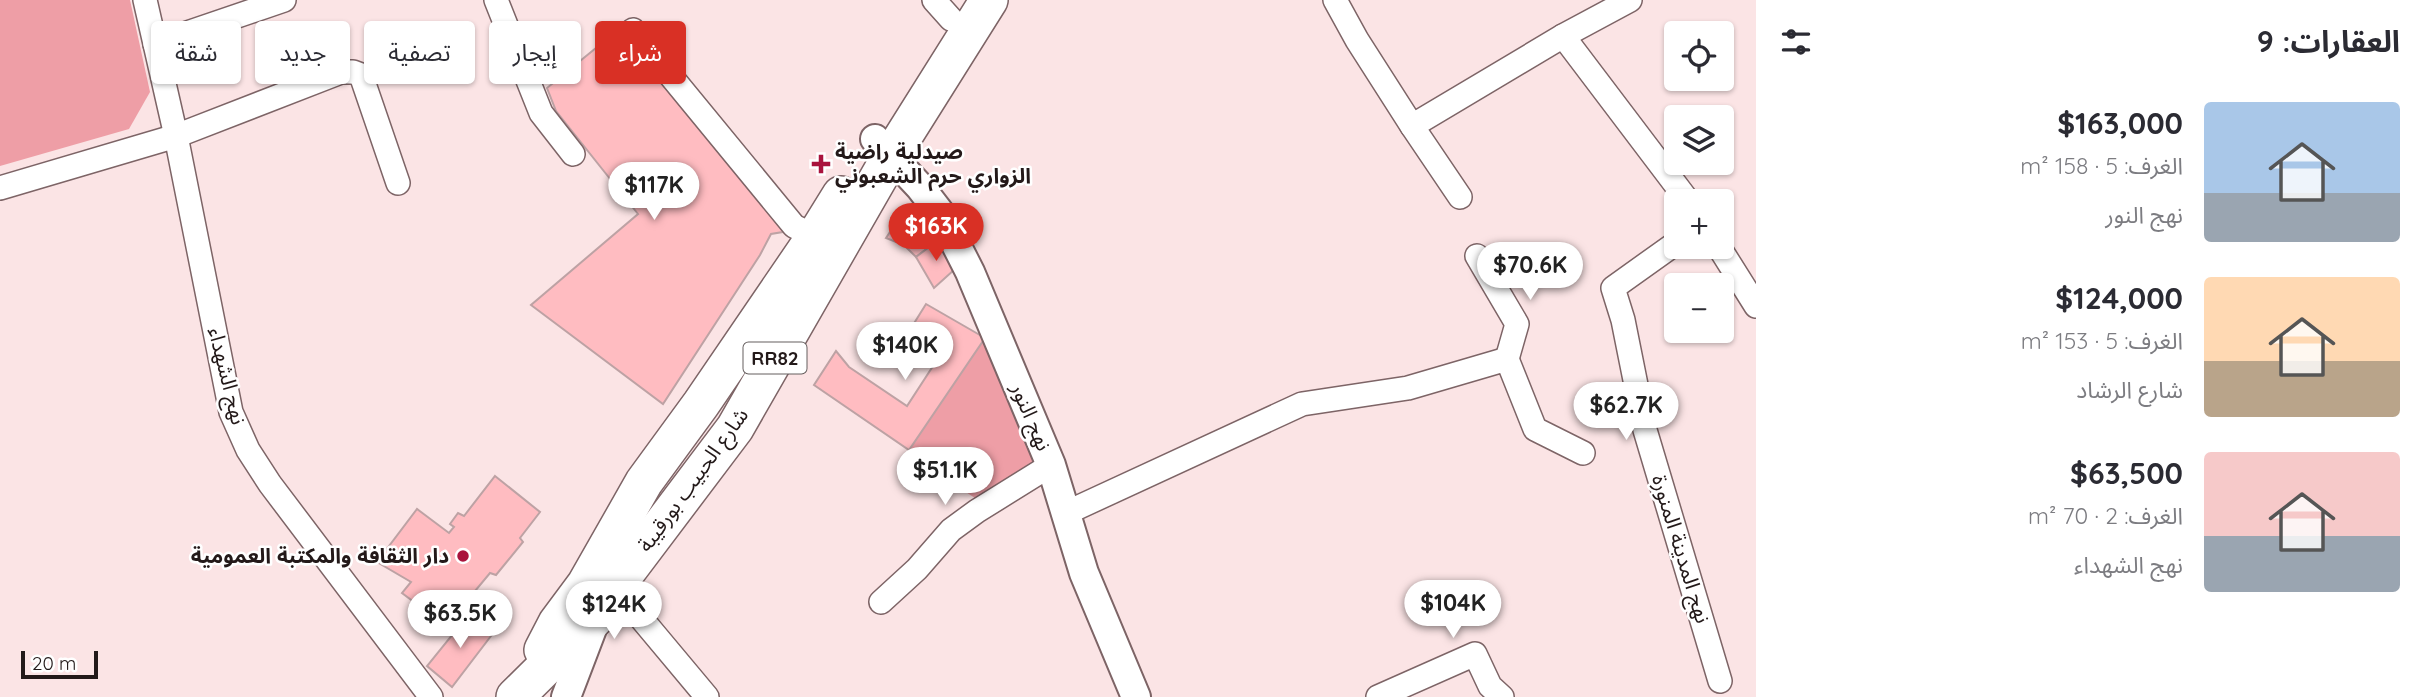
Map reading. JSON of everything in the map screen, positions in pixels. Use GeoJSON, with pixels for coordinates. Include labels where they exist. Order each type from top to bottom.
{"type":"FeatureCollection","features":[{"type":"Feature","properties":{"kind":"main road","name":"شارع الحبيب بورقيبة"},"geometry":{"type":"LineString","coordinates":[[600,595],[644,482],[815,237],[989,0]]}},
{"type":"Feature","properties":{"kind":"main road","name":"شارع الحبيب بورقيبة"},"geometry":{"type":"LineString","coordinates":[[520,693],[561,636],[600,595],[735,428],[883,147],[949,6]]}},
{"type":"Feature","properties":{"kind":"street","name":"نهج الشهداء"},"geometry":{"type":"LineString","coordinates":[[145,0],[151,26]]}},
{"type":"Feature","properties":{"kind":"street"},"geometry":{"type":"LineString","coordinates":[[222,21],[284,0]]}},
{"type":"Feature","properties":{"kind":"street"},"geometry":{"type":"LineString","coordinates":[[496,0],[541,113],[573,154]]}},
{"type":"Feature","properties":{"kind":"street"},"geometry":{"type":"LineString","coordinates":[[1335,0],[1357,40],[1460,197]]}},
{"type":"Feature","properties":{"kind":"street"},"geometry":{"type":"LineString","coordinates":[[1412,126],[1563,36],[1630,0]]}},
{"type":"Feature","properties":{"kind":"street"},"geometry":{"type":"LineString","coordinates":[[1563,36],[1679,189]]}},
{"type":"Feature","properties":{"kind":"street"},"geometry":{"type":"LineString","coordinates":[[0,188],[176,136],[341,72],[361,75],[398,183]]}},
{"type":"Feature","properties":{"kind":"street","name":"نهج الشهداء"},"geometry":{"type":"LineString","coordinates":[[164,84],[231,412],[248,450],[270,484],[431,697]]}},
{"type":"Feature","properties":{"kind":"street"},"geometry":{"type":"LineString","coordinates":[[677,84],[794,226],[815,237]]}},
{"type":"Feature","properties":{"kind":"street","name":"نهج النور"},"geometry":{"type":"LineString","coordinates":[[883,147],[940,213],[970,272],[1051,465],[1084,573],[1136,697]]}},
{"type":"Feature","properties":{"kind":"street","name":"نهج المدينة المنورة"},"geometry":{"type":"LineString","coordinates":[[1664,252],[1613,288],[1623,320],[1645,430],[1720,681]]}},
{"type":"Feature","properties":{"kind":"street"},"geometry":{"type":"LineString","coordinates":[[1477,256],[1517,324],[1507,359],[1535,429],[1583,453]]}},
{"type":"Feature","properties":{"kind":"street"},"geometry":{"type":"LineString","coordinates":[[1727,259],[1756,306]]}},
{"type":"Feature","properties":{"kind":"street"},"geometry":{"type":"LineString","coordinates":[[1066,513],[1302,404],[1408,388],[1507,359]]}},
{"type":"Feature","properties":{"kind":"street"},"geometry":{"type":"LineString","coordinates":[[881,602],[917,569],[951,530],[1051,465]]}},
{"type":"Feature","properties":{"kind":"street"},"geometry":{"type":"LineString","coordinates":[[566,697],[600,595],[707,697]]}},
{"type":"Feature","properties":{"kind":"street"},"geometry":{"type":"LineString","coordinates":[[559,697],[561,636]]}},
{"type":"Feature","properties":{"kind":"street"},"geometry":{"type":"LineString","coordinates":[[1378,697],[1407,691],[1475,654],[1490,686],[1502,697]]}},
{"type":"Feature","properties":{"kind":"shaded area"},"geometry":{"type":"Polygon","coordinates":[[[0,0],[130,0],[150,92],[129,129],[0,166],[0,0]]]}},
{"type":"Feature","properties":{"kind":"shaded area"},"geometry":{"type":"Polygon","coordinates":[[[985,338],[1036,460],[975,498],[909,455],[909,450],[985,338]]]}},
{"type":"Feature","properties":{"kind":"building"},"geometry":{"type":"Polygon","coordinates":[[[595,49],[595,84],[667,84],[789,231],[771,234],[663,404],[531,305],[638,214],[556,111],[547,88],[552,84],[581,84],[581,60],[595,49]]]}},
{"type":"Feature","properties":{"kind":"building"},"geometry":{"type":"Polygon","coordinates":[[[902,214],[918,226],[927,215],[941,238],[916,257],[904,245],[886,238],[902,214]]]}},
{"type":"Feature","properties":{"kind":"building"},"geometry":{"type":"Polygon","coordinates":[[[941,238],[955,269],[934,288],[916,257],[941,238]]]}},
{"type":"Feature","properties":{"kind":"building"},"geometry":{"type":"Polygon","coordinates":[[[926,304],[985,338],[909,450],[814,385],[836,351],[849,367],[907,406],[946,346],[913,325],[926,304]]]}},
{"type":"Feature","properties":{"kind":"building"},"geometry":{"type":"Polygon","coordinates":[[[495,476],[540,512],[520,538],[523,542],[496,575],[490,573],[446,626],[402,593],[411,582],[377,562],[417,509],[449,533],[454,527],[450,524],[458,513],[464,516],[495,476]]]}},
{"type":"Feature","properties":{"kind":"building"},"geometry":{"type":"Polygon","coordinates":[[[469,614],[494,632],[452,687],[427,666],[469,614]]]}},
{"type":"Feature","properties":{"kind":"place","name":"صيدلية راضية الزواري حرم الشعبوني"},"geometry":{"type":"Point","coordinates":[821,164]}},
{"type":"Feature","properties":{"kind":"place","name":"دار الثقافة والمكتبة العمومية"},"geometry":{"type":"Point","coordinates":[463,556]}}]}
